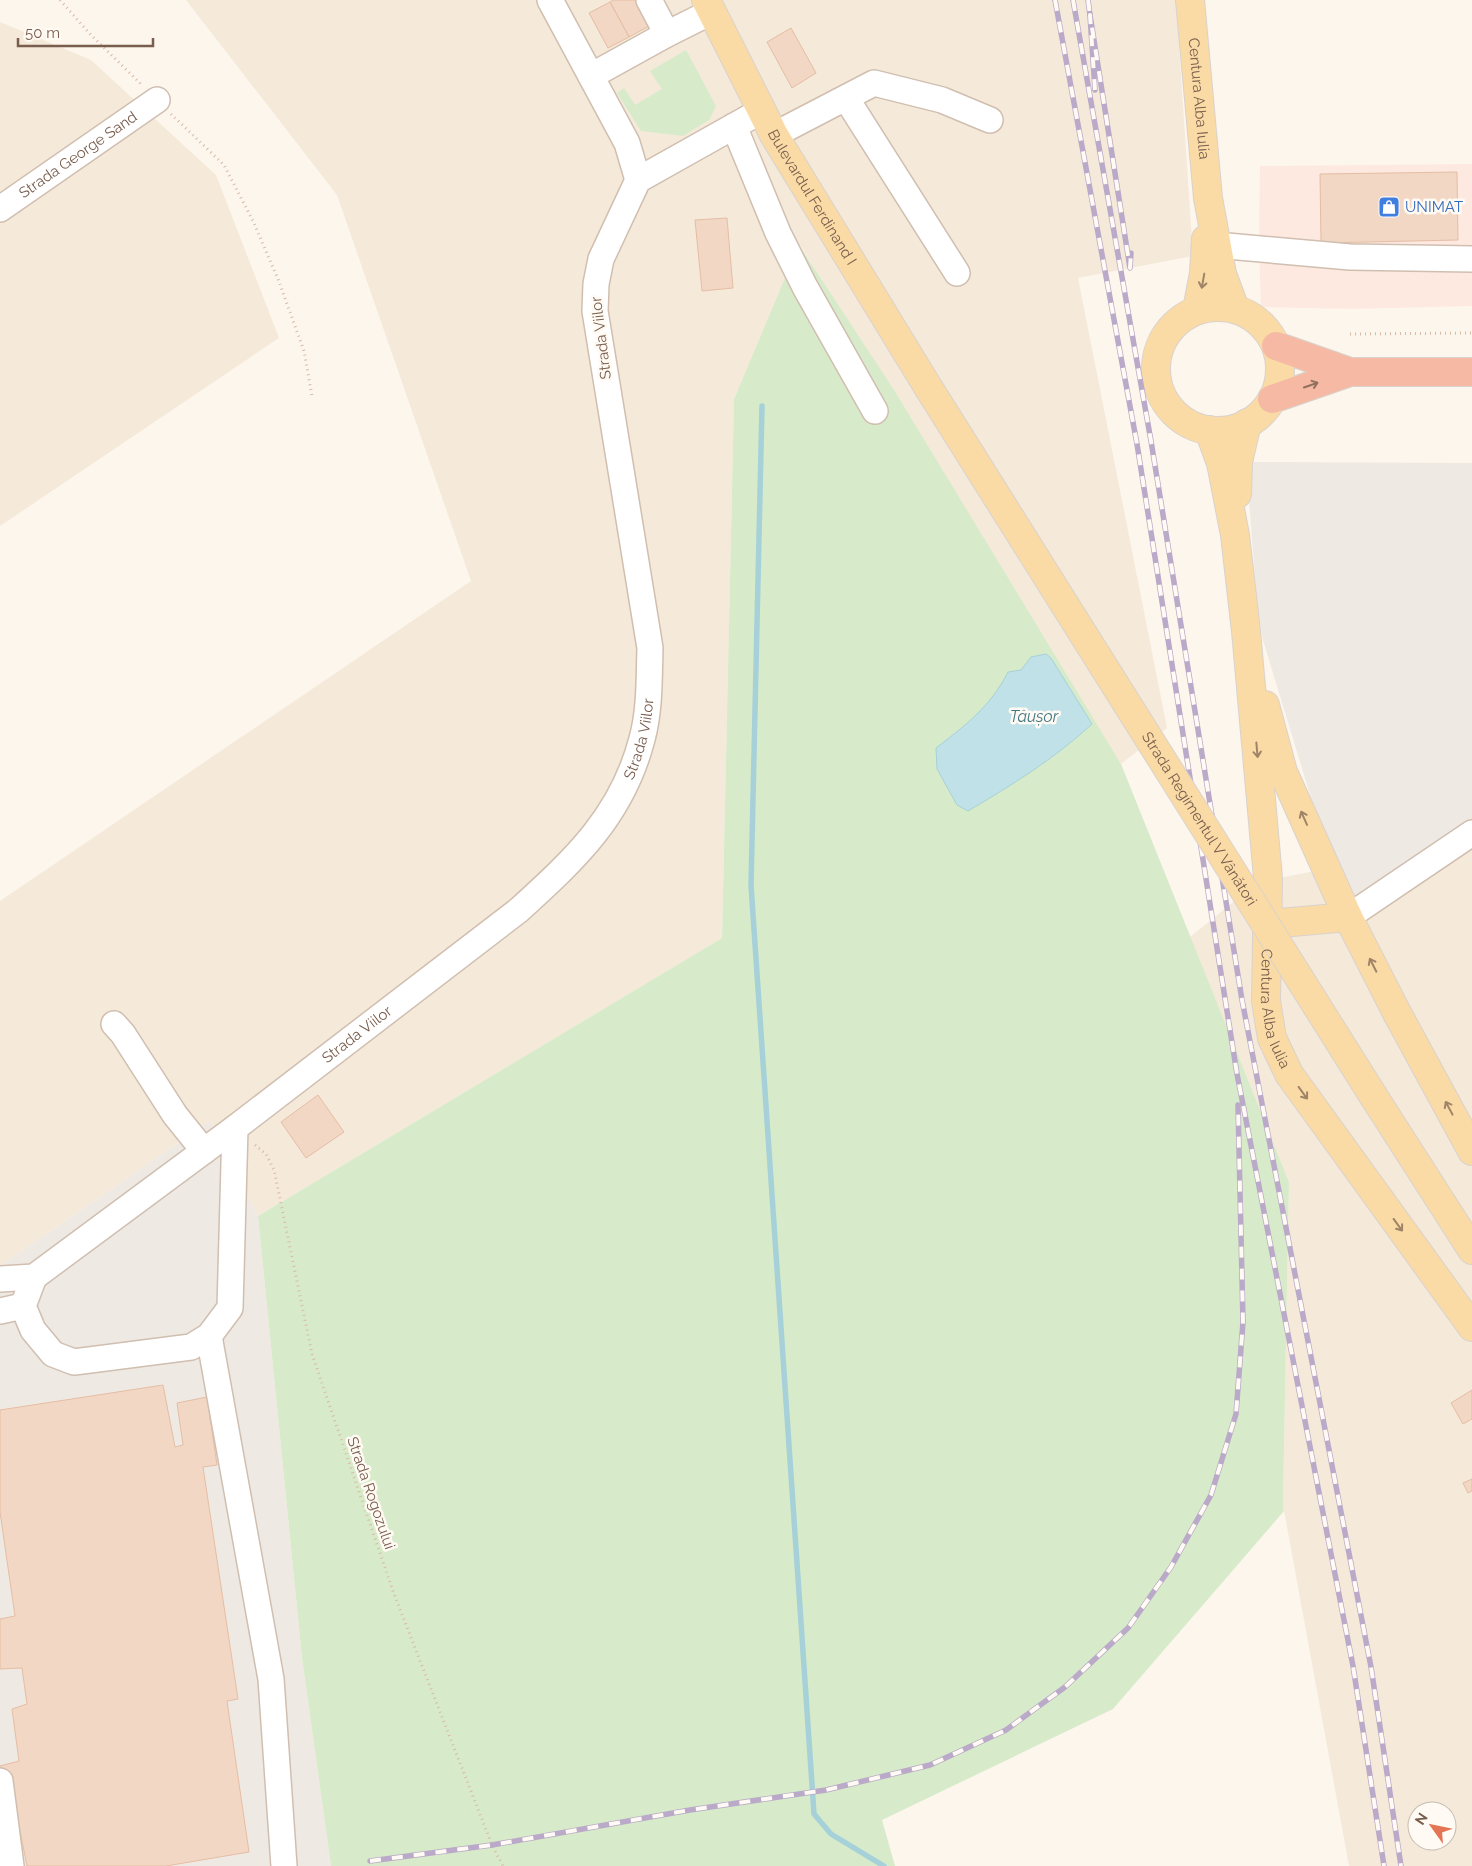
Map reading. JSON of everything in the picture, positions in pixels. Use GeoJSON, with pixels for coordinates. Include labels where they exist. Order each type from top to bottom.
{"type":"FeatureCollection","features":[{"type":"Feature","properties":{"kind":"highway"},"geometry":{"type":"LineString","coordinates":[[1276,346],[1350,372]]}},
{"type":"Feature","properties":{"kind":"highway"},"geometry":{"type":"LineString","coordinates":[[1272,399],[1350,372],[1472,372]]}},
{"type":"Feature","properties":{"kind":"main road","name":"Centura Alba Iulia"},"geometry":{"type":"LineString","coordinates":[[1190,0],[1208,198],[1222,274],[1235,309]]}},
{"type":"Feature","properties":{"kind":"main road","name":"Bulevardul Ferdinand I"},"geometry":{"type":"LineString","coordinates":[[708,6],[760,111],[928,387]]}},
{"type":"Feature","properties":{"kind":"main road","name":"Centura Alba Iulia"},"geometry":{"type":"LineString","coordinates":[[1197,310],[1204,273],[1208,198]]}},
{"type":"Feature","properties":{"kind":"main road"},"geometry":{"type":"LineString","coordinates":[[1216,307],[1235,309],[1252,317],[1266,330],[1276,346],[1280,364],[1278,382],[1272,399],[1261,413],[1247,423],[1228,430],[1209,430],[1190,424],[1173,412],[1161,395],[1156,375],[1158,354],[1166,335],[1179,320],[1197,310],[1216,307]]}},
{"type":"Feature","properties":{"kind":"main road","name":"Strada Regimentul V Vânători"},"geometry":{"type":"LineString","coordinates":[[928,387],[1472,1250]]}},
{"type":"Feature","properties":{"kind":"main road","name":"Centura Alba Iulia"},"geometry":{"type":"LineString","coordinates":[[1235,535],[1238,462],[1247,423]]}},
{"type":"Feature","properties":{"kind":"main road","name":"Centura Alba Iulia"},"geometry":{"type":"LineString","coordinates":[[1209,430],[1221,463],[1235,535],[1246,632],[1268,878],[1269,924],[1266,1001],[1272,1038],[1289,1074],[1472,1327]]}},
{"type":"Feature","properties":{"kind":"main road","name":"Centura Alba Iulia"},"geometry":{"type":"LineString","coordinates":[[1246,632],[1283,772],[1348,917],[1397,1013],[1472,1151]]}},
{"type":"Feature","properties":{"kind":"main road"},"geometry":{"type":"LineString","coordinates":[[1269,924],[1348,917]]}},
{"type":"Feature","properties":{"kind":"street"},"geometry":{"type":"LineString","coordinates":[[550,0],[627,143],[638,180],[760,111]]}},
{"type":"Feature","properties":{"kind":"street"},"geometry":{"type":"LineString","coordinates":[[650,0],[667,34]]}},
{"type":"Feature","properties":{"kind":"street"},"geometry":{"type":"LineString","coordinates":[[591,76],[667,34],[708,6]]}},
{"type":"Feature","properties":{"kind":"street"},"geometry":{"type":"LineString","coordinates":[[774,135],[874,83],[942,100],[990,120]]}},
{"type":"Feature","properties":{"kind":"street"},"geometry":{"type":"LineString","coordinates":[[846,98],[957,273]]}},
{"type":"Feature","properties":{"kind":"street","name":"Strada George Sand"},"geometry":{"type":"LineString","coordinates":[[0,209],[157,100]]}},
{"type":"Feature","properties":{"kind":"street"},"geometry":{"type":"LineString","coordinates":[[734,126],[778,232],[801,279],[875,411]]}},
{"type":"Feature","properties":{"kind":"street","name":"Strada Viilor"},"geometry":{"type":"LineString","coordinates":[[34,1276],[235,1128],[518,910],[562,871],[606,821],[631,777],[643,738],[649,693],[650,648],[595,311],[596,284],[600,259],[638,180]]}},
{"type":"Feature","properties":{"kind":"street"},"geometry":{"type":"LineString","coordinates":[[1216,246],[1350,256],[1472,259]]}},
{"type":"Feature","properties":{"kind":"street"},"geometry":{"type":"LineString","coordinates":[[1348,917],[1472,833]]}},
{"type":"Feature","properties":{"kind":"street"},"geometry":{"type":"LineString","coordinates":[[114,1024],[123,1034],[175,1115],[204,1151]]}},
{"type":"Feature","properties":{"kind":"street"},"geometry":{"type":"LineString","coordinates":[[34,1276],[12,1309],[53,1354],[74,1362],[190,1347],[208,1336],[230,1308],[235,1128]]}},
{"type":"Feature","properties":{"kind":"street"},"geometry":{"type":"LineString","coordinates":[[0,1279],[34,1276]]}},
{"type":"Feature","properties":{"kind":"street"},"geometry":{"type":"LineString","coordinates":[[208,1336],[271,1680],[284,1866]]}},
{"type":"Feature","properties":{"kind":"street"},"geometry":{"type":"LineString","coordinates":[[0,1781],[12,1866]]}},
{"type":"Feature","properties":{"kind":"path"},"geometry":{"type":"LineString","coordinates":[[60,0],[91,35],[224,165],[253,221],[278,279],[304,351],[312,396]]}},
{"type":"Feature","properties":{"kind":"path"},"geometry":{"type":"LineString","coordinates":[[1350,334],[1472,333]]}},
{"type":"Feature","properties":{"kind":"path","name":"Strada Rogozului"},"geometry":{"type":"LineString","coordinates":[[235,1128],[266,1154],[274,1170],[312,1354],[394,1594],[492,1845],[502,1866]]}},
{"type":"Feature","properties":{"kind":"shaded area"},"geometry":{"type":"Polygon","coordinates":[[[186,0],[1176,0],[1193,256],[1078,278],[1167,728],[1121,764],[800,245],[734,399],[722,938],[258,1216],[210,1121],[0,1266],[0,901],[471,581],[337,195],[186,0]]]}},
{"type":"Feature","properties":{"kind":"shaded area"},"geometry":{"type":"Polygon","coordinates":[[[0,22],[91,60],[216,175],[279,338],[0,526],[0,22]]]}},
{"type":"Feature","properties":{"kind":"shaded area","name":"UNIMAT"},"geometry":{"type":"Polygon","coordinates":[[[1472,164],[1472,306],[1351,309],[1261,307],[1259,249],[1260,166],[1472,164]]]}},
{"type":"Feature","properties":{"kind":"shaded area"},"geometry":{"type":"Polygon","coordinates":[[[1246,462],[1472,463],[1472,822],[1356,901],[1311,798],[1262,637],[1256,589],[1246,462]]]}},
{"type":"Feature","properties":{"kind":"shaded area"},"geometry":{"type":"Polygon","coordinates":[[[1472,802],[1472,1866],[1349,1866],[1283,1505],[1289,1182],[1190,937],[1258,882],[1383,858],[1472,802]]]}},
{"type":"Feature","properties":{"kind":"shaded area"},"geometry":{"type":"Polygon","coordinates":[[[210,1121],[258,1216],[302,1658],[331,1866],[0,1866],[0,1266],[210,1121]]]}},
{"type":"Feature","properties":{"kind":"green space"},"geometry":{"type":"Polygon","coordinates":[[[686,50],[716,106],[709,120],[683,136],[641,131],[617,93],[624,88],[635,105],[662,89],[650,71],[686,50]]]}},
{"type":"Feature","properties":{"kind":"green space"},"geometry":{"type":"Polygon","coordinates":[[[799,245],[894,390],[1121,764],[1289,1182],[1284,1511],[1113,1709],[882,1820],[895,1866],[331,1866],[302,1658],[258,1216],[722,938],[734,399],[799,245]]]}},
{"type":"Feature","properties":{"kind":"water","name":"Tăușor"},"geometry":{"type":"Polygon","coordinates":[[[1046,654],[1051,658],[1092,724],[1063,749],[1032,771],[968,811],[957,805],[937,769],[936,748],[977,714],[994,695],[1008,672],[1021,670],[1031,657],[1046,654]]]}},
{"type":"Feature","properties":{"kind":"building"},"geometry":{"type":"Polygon","coordinates":[[[613,0],[663,0],[677,25],[653,24],[629,37],[610,2],[613,0]]]}},
{"type":"Feature","properties":{"kind":"building"},"geometry":{"type":"Polygon","coordinates":[[[610,2],[629,37],[608,48],[589,13],[610,2]]]}},
{"type":"Feature","properties":{"kind":"building"},"geometry":{"type":"Polygon","coordinates":[[[791,28],[816,73],[792,88],[767,42],[791,28]]]}},
{"type":"Feature","properties":{"kind":"building","name":"UNIMAT"},"geometry":{"type":"Polygon","coordinates":[[[1457,172],[1458,240],[1321,243],[1320,174],[1457,172]]]}},
{"type":"Feature","properties":{"kind":"building"},"geometry":{"type":"Polygon","coordinates":[[[727,218],[733,288],[702,291],[695,220],[727,218]]]}},
{"type":"Feature","properties":{"kind":"building"},"geometry":{"type":"Polygon","coordinates":[[[318,1095],[344,1132],[306,1158],[281,1122],[318,1095]]]}},
{"type":"Feature","properties":{"kind":"building"},"geometry":{"type":"Polygon","coordinates":[[[163,1385],[175,1447],[183,1445],[177,1403],[207,1397],[217,1465],[203,1467],[238,1699],[227,1701],[249,1852],[166,1866],[27,1866],[20,1831],[10,1832],[0,1766],[19,1761],[12,1709],[27,1704],[22,1668],[0,1669],[0,1619],[15,1616],[0,1512],[0,1410],[163,1385]]]}},
{"type":"Feature","properties":{"kind":"building"},"geometry":{"type":"Polygon","coordinates":[[[1472,1390],[1472,1419],[1463,1424],[1451,1403],[1472,1390]]]}},
{"type":"Feature","properties":{"kind":"building"},"geometry":{"type":"Polygon","coordinates":[[[1472,1479],[1472,1491],[1468,1493],[1463,1483],[1472,1479]]]}},
{"type":"Feature","properties":{"kind":"waterway"},"geometry":{"type":"LineString","coordinates":[[762,406],[751,885],[814,1814],[831,1834],[884,1866]]}},
{"type":"Feature","properties":{"kind":"railway"},"geometry":{"type":"LineString","coordinates":[[1055,0],[1137,444],[1237,1074],[1353,1666],[1384,1866]]}},
{"type":"Feature","properties":{"kind":"railway"},"geometry":{"type":"LineString","coordinates":[[1073,0],[1151,441],[1242,1000],[1371,1667],[1401,1866]]}},
{"type":"Feature","properties":{"kind":"railway"},"geometry":{"type":"LineString","coordinates":[[1088,0],[1090,15]]}},
{"type":"Feature","properties":{"kind":"railway"},"geometry":{"type":"LineString","coordinates":[[1095,90],[1090,15],[1130,268],[1131,253]]}},
{"type":"Feature","properties":{"kind":"railway"},"geometry":{"type":"LineString","coordinates":[[370,1861],[492,1845],[690,1810],[826,1790],[930,1765],[1006,1730],[1065,1687],[1128,1628],[1171,1567],[1211,1495],[1236,1414],[1243,1322],[1238,1105]]}},
{"type":"Feature","properties":{"kind":"place","name":"UNIMAT"},"geometry":{"type":"Point","coordinates":[1389,207]}}]}
